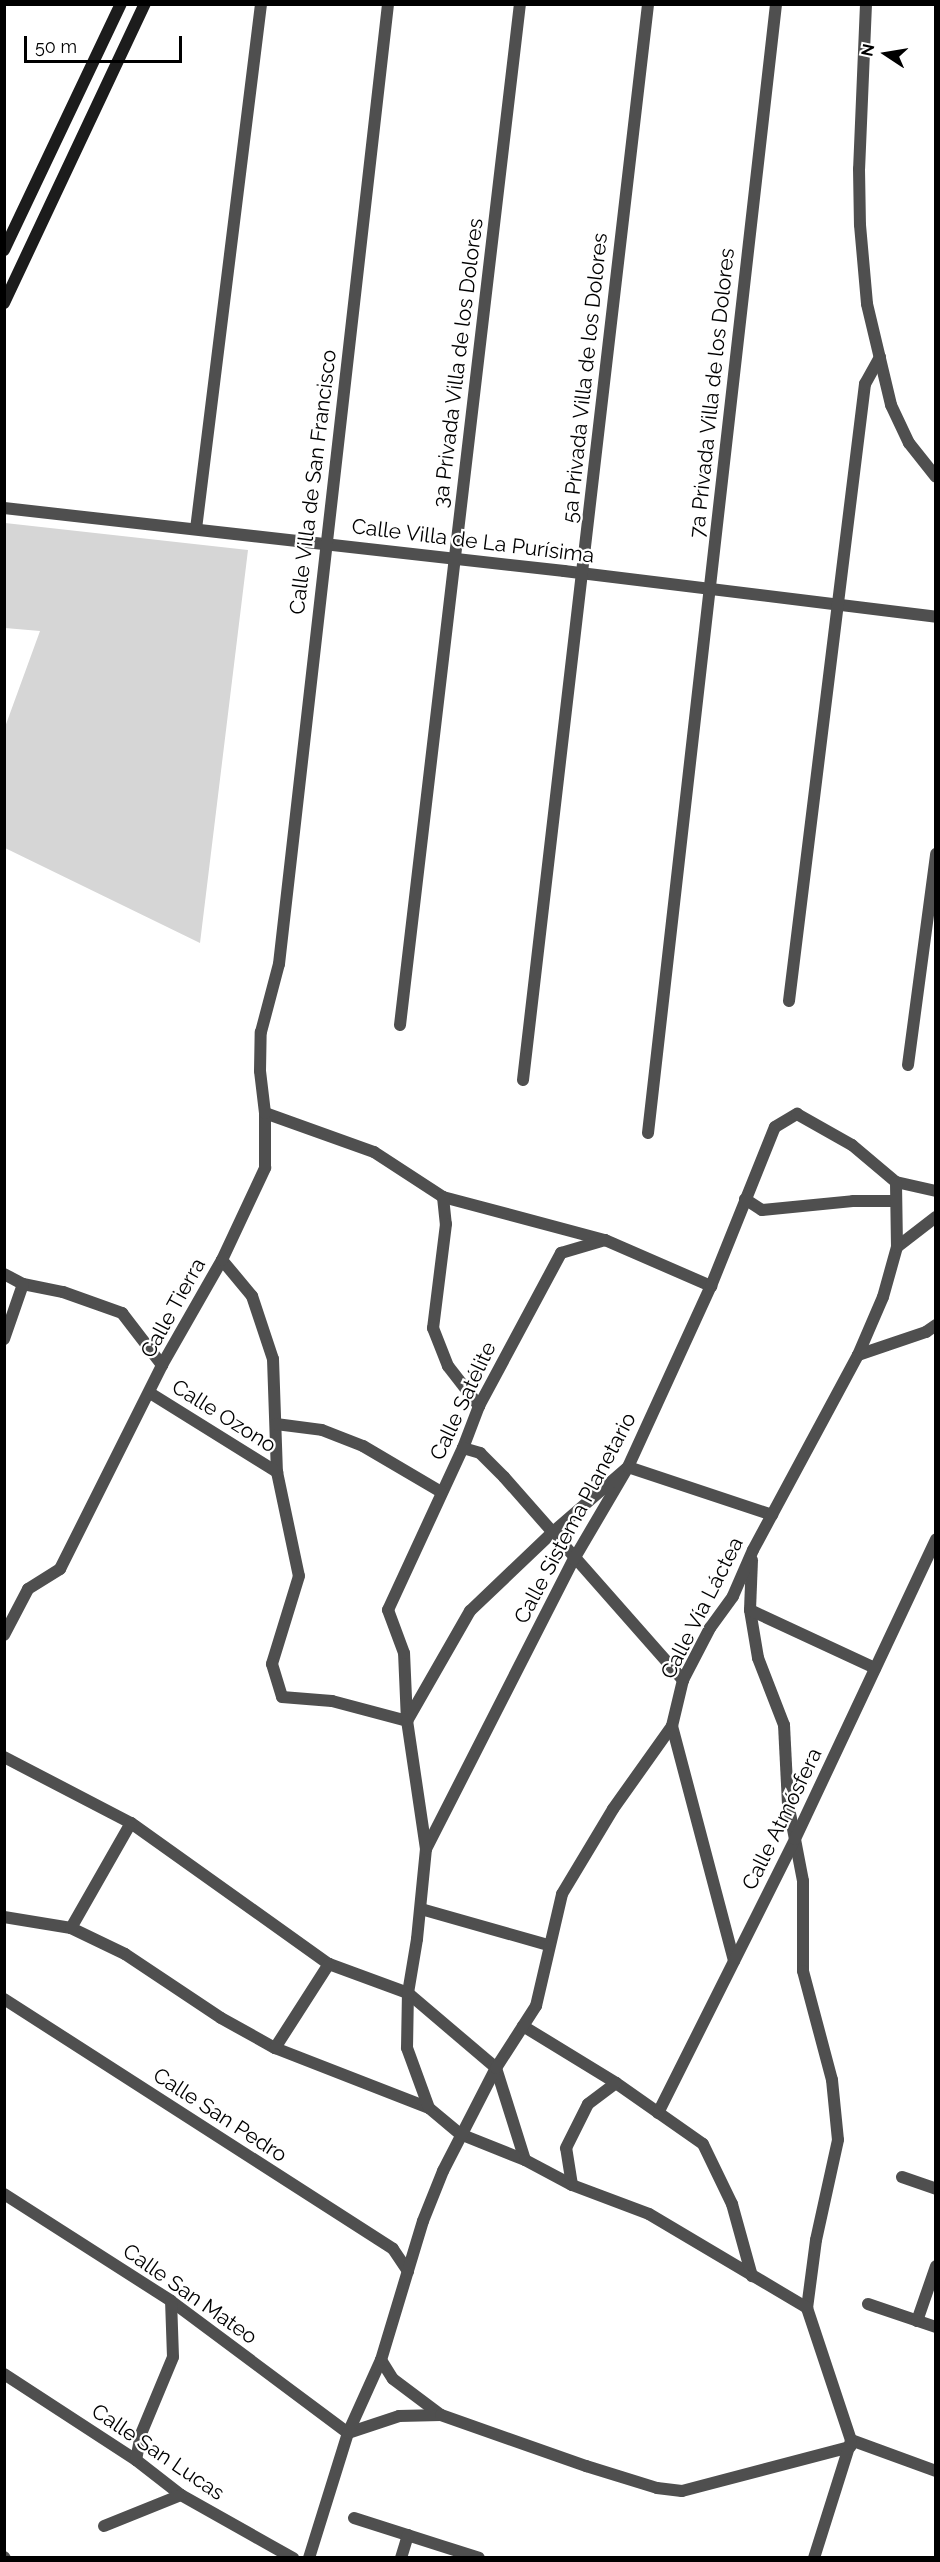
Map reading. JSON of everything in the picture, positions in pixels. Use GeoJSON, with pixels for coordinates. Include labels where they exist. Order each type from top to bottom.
{"type":"FeatureCollection","features":[{"type":"Feature","properties":{"kind":"street"},"geometry":{"type":"LineString","coordinates":[[4,250],[121,4]]}},
{"type":"Feature","properties":{"kind":"street"},"geometry":{"type":"LineString","coordinates":[[4,303],[145,4]]}},
{"type":"Feature","properties":{"kind":"street"},"geometry":{"type":"LineString","coordinates":[[196,529],[261,4]]}},
{"type":"Feature","properties":{"kind":"street","name":"Calle Villa de San Francisco"},"geometry":{"type":"LineString","coordinates":[[279,964],[388,4]]}},
{"type":"Feature","properties":{"kind":"street","name":"3a Privada Villa de los Dolores"},"geometry":{"type":"LineString","coordinates":[[400,1025],[520,4]]}},
{"type":"Feature","properties":{"kind":"street","name":"5a Privada Villa de los Dolores"},"geometry":{"type":"LineString","coordinates":[[523,1080],[648,4]]}},
{"type":"Feature","properties":{"kind":"street","name":"7a Privada Villa de los Dolores"},"geometry":{"type":"LineString","coordinates":[[648,1133],[776,4]]}},
{"type":"Feature","properties":{"kind":"street"},"geometry":{"type":"LineString","coordinates":[[866,4],[859,169],[860,225],[867,304],[891,405],[909,443],[936,477]]}},
{"type":"Feature","properties":{"kind":"street"},"geometry":{"type":"LineString","coordinates":[[789,1001],[865,384],[880,357]]}},
{"type":"Feature","properties":{"kind":"street","name":"Calle Villa de La Purísima"},"geometry":{"type":"LineString","coordinates":[[4,508],[583,573],[936,617]]}},
{"type":"Feature","properties":{"kind":"street"},"geometry":{"type":"LineString","coordinates":[[908,1065],[936,854]]}},
{"type":"Feature","properties":{"kind":"street","name":"Calle Tierra"},"geometry":{"type":"LineString","coordinates":[[4,1635],[28,1589],[60,1569],[162,1365],[222,1260],[265,1168],[265,1113],[260,1071],[261,1032],[279,964]]}},
{"type":"Feature","properties":{"kind":"street"},"geometry":{"type":"LineString","coordinates":[[265,1113],[374,1152],[443,1197],[605,1240],[711,1286]]}},
{"type":"Feature","properties":{"kind":"street","name":"Calle Sistema Planetario"},"geometry":{"type":"LineString","coordinates":[[426,1849],[574,1559],[628,1467],[711,1286],[775,1126],[797,1114],[852,1145],[896,1182]]}},
{"type":"Feature","properties":{"kind":"street"},"geometry":{"type":"LineString","coordinates":[[896,1182],[936,1191]]}},
{"type":"Feature","properties":{"kind":"street","name":"Calle Vía Láctea"},"geometry":{"type":"LineString","coordinates":[[309,2558],[348,2433],[381,2360],[423,2221],[460,2134],[481,2102],[496,2068],[536,2006],[548,1945],[562,1894],[613,1809],[672,1726],[683,1680],[710,1628],[733,1596],[753,1550],[858,1354],[883,1298],[897,1247],[896,1182]]}},
{"type":"Feature","properties":{"kind":"street"},"geometry":{"type":"LineString","coordinates":[[443,1197],[446,1224],[435,1291],[433,1328],[448,1366],[479,1406]]}},
{"type":"Feature","properties":{"kind":"street"},"geometry":{"type":"LineString","coordinates":[[745,1199],[762,1210],[853,1202],[896,1201]]}},
{"type":"Feature","properties":{"kind":"street"},"geometry":{"type":"LineString","coordinates":[[897,1247],[936,1217]]}},
{"type":"Feature","properties":{"kind":"street","name":"Calle Satélite"},"geometry":{"type":"LineString","coordinates":[[407,1721],[404,1653],[388,1610],[463,1448],[479,1406],[561,1253],[605,1240]]}},
{"type":"Feature","properties":{"kind":"street"},"geometry":{"type":"LineString","coordinates":[[222,1260],[252,1296],[273,1359],[277,1472],[299,1576],[272,1664],[282,1697],[332,1701],[407,1721]]}},
{"type":"Feature","properties":{"kind":"street"},"geometry":{"type":"LineString","coordinates":[[4,1274],[22,1284],[63,1292],[122,1313],[162,1365]]}},
{"type":"Feature","properties":{"kind":"street"},"geometry":{"type":"LineString","coordinates":[[4,1339],[22,1284]]}},
{"type":"Feature","properties":{"kind":"street"},"geometry":{"type":"LineString","coordinates":[[858,1354],[926,1332],[936,1325]]}},
{"type":"Feature","properties":{"kind":"street","name":"Calle Ozono"},"geometry":{"type":"LineString","coordinates":[[150,1393],[277,1472]]}},
{"type":"Feature","properties":{"kind":"street","name":"Calle Ozono"},"geometry":{"type":"LineString","coordinates":[[276,1424],[322,1430],[352,1442],[441,1492]]}},
{"type":"Feature","properties":{"kind":"street"},"geometry":{"type":"LineString","coordinates":[[463,1448],[480,1453],[683,1680]]}},
{"type":"Feature","properties":{"kind":"street"},"geometry":{"type":"LineString","coordinates":[[429,2108],[407,2048],[408,1993],[421,1908],[426,1849],[407,1721],[470,1611],[553,1532],[628,1467],[772,1515]]}},
{"type":"Feature","properties":{"kind":"street","name":"Calle Atmósfera"},"geometry":{"type":"LineString","coordinates":[[658,2113],[795,1839],[936,1540]]}},
{"type":"Feature","properties":{"kind":"street"},"geometry":{"type":"LineString","coordinates":[[753,1550],[750,1611],[758,1658],[784,1725],[788,1803],[803,1881],[803,1971],[832,2080],[838,2140],[816,2240],[807,2308],[850,2444],[814,2558]]}},
{"type":"Feature","properties":{"kind":"street"},"geometry":{"type":"LineString","coordinates":[[750,1611],[875,1668]]}},
{"type":"Feature","properties":{"kind":"street"},"geometry":{"type":"LineString","coordinates":[[672,1726],[734,1961]]}},
{"type":"Feature","properties":{"kind":"street"},"geometry":{"type":"LineString","coordinates":[[4,1757],[131,1822],[329,1964],[408,1993],[496,2068],[525,2160]]}},
{"type":"Feature","properties":{"kind":"street"},"geometry":{"type":"LineString","coordinates":[[70,1928],[131,1822]]}},
{"type":"Feature","properties":{"kind":"street"},"geometry":{"type":"LineString","coordinates":[[421,1908],[548,1945]]}},
{"type":"Feature","properties":{"kind":"street"},"geometry":{"type":"LineString","coordinates":[[4,1917],[70,1928],[125,1954],[221,2018],[275,2048],[429,2108],[460,2134],[525,2160],[572,2185],[649,2214],[807,2308]]}},
{"type":"Feature","properties":{"kind":"street"},"geometry":{"type":"LineString","coordinates":[[275,2048],[329,1964]]}},
{"type":"Feature","properties":{"kind":"street","name":"Calle San Pedro"},"geometry":{"type":"LineString","coordinates":[[4,1999],[393,2249],[408,2271]]}},
{"type":"Feature","properties":{"kind":"street"},"geometry":{"type":"LineString","coordinates":[[523,2026],[616,2083],[703,2144],[732,2204],[752,2276]]}},
{"type":"Feature","properties":{"kind":"street"},"geometry":{"type":"LineString","coordinates":[[572,2185],[566,2148],[588,2104],[616,2083]]}},
{"type":"Feature","properties":{"kind":"street"},"geometry":{"type":"LineString","coordinates":[[902,2177],[936,2189]]}},
{"type":"Feature","properties":{"kind":"street","name":"Calle San Mateo"},"geometry":{"type":"LineString","coordinates":[[4,2194],[171,2301],[348,2433]]}},
{"type":"Feature","properties":{"kind":"street"},"geometry":{"type":"LineString","coordinates":[[917,2321],[936,2266]]}},
{"type":"Feature","properties":{"kind":"street"},"geometry":{"type":"LineString","coordinates":[[136,2460],[141,2434],[172,2357],[171,2301]]}},
{"type":"Feature","properties":{"kind":"street"},"geometry":{"type":"LineString","coordinates":[[868,2304],[936,2327]]}},
{"type":"Feature","properties":{"kind":"street"},"geometry":{"type":"LineString","coordinates":[[381,2360],[393,2379],[441,2415],[586,2466],[657,2488],[682,2491],[850,2444],[936,2471]]}},
{"type":"Feature","properties":{"kind":"street","name":"Calle San Lucas"},"geometry":{"type":"LineString","coordinates":[[4,2374],[136,2460],[181,2495],[293,2558]]}},
{"type":"Feature","properties":{"kind":"street"},"geometry":{"type":"LineString","coordinates":[[348,2433],[399,2416],[441,2415]]}},
{"type":"Feature","properties":{"kind":"street"},"geometry":{"type":"LineString","coordinates":[[104,2526],[181,2495]]}},
{"type":"Feature","properties":{"kind":"street"},"geometry":{"type":"LineString","coordinates":[[354,2518],[479,2558]]}},
{"type":"Feature","properties":{"kind":"street"},"geometry":{"type":"LineString","coordinates":[[401,2558],[408,2535]]}},
{"type":"Feature","properties":{"kind":"shaded area"},"geometry":{"type":"Polygon","coordinates":[[[5,523],[248,550],[200,943],[5,848],[5,727],[40,631],[5,628],[5,523]]]}}]}
